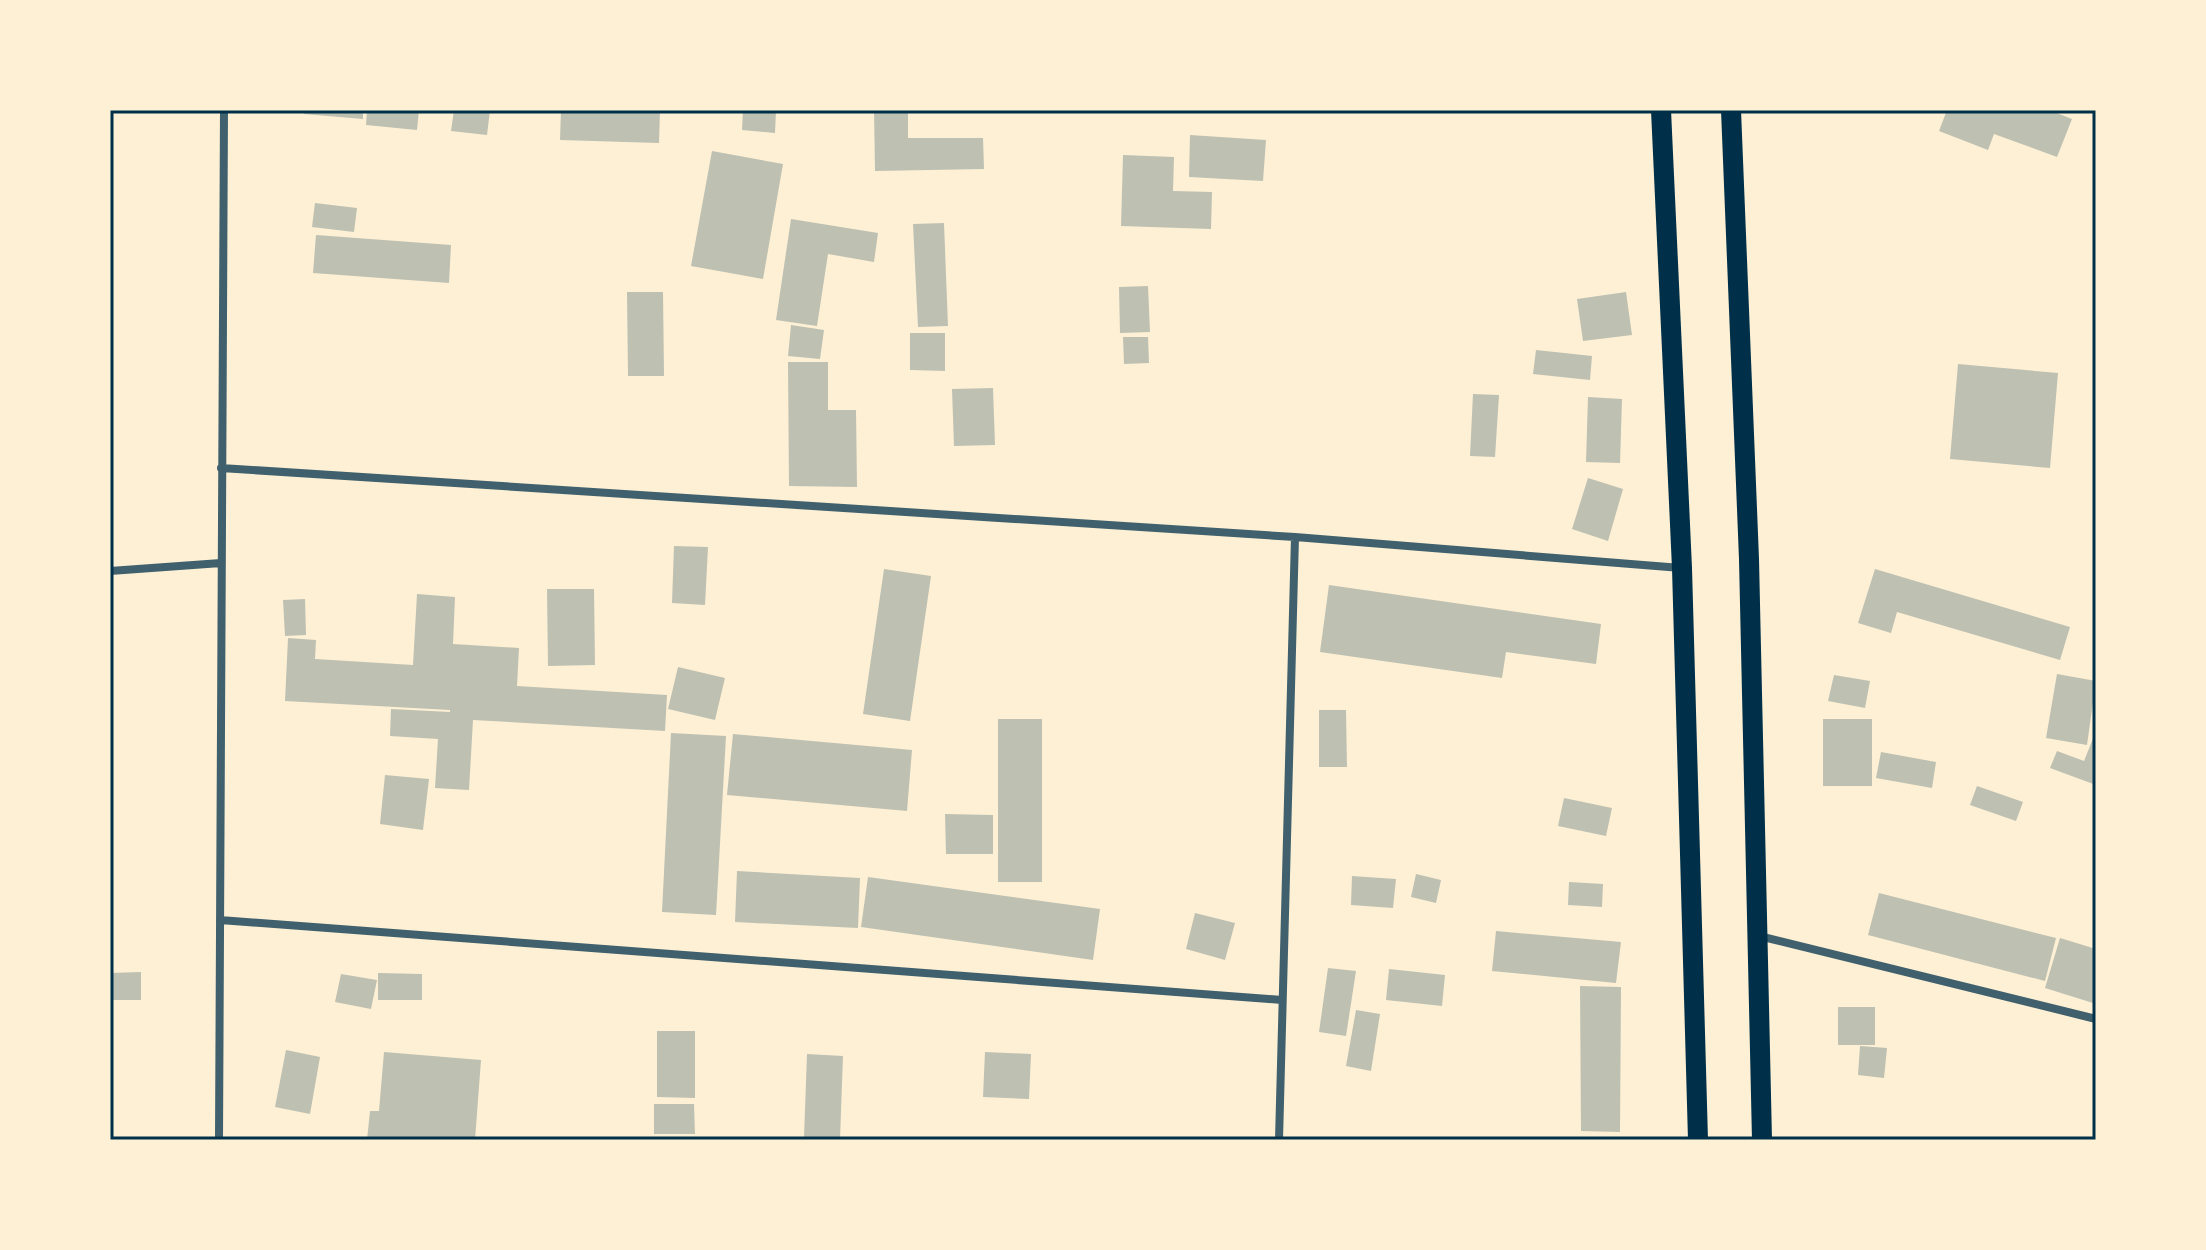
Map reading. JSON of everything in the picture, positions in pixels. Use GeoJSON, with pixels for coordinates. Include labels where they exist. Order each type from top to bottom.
{"type":"FeatureCollection","features":[{"type":"Feature","properties":{"kind":"main road"},"geometry":{"type":"LineString","coordinates":[[1661,110],[1682,568],[1698,1140]]}},
{"type":"Feature","properties":{"kind":"main road"},"geometry":{"type":"LineString","coordinates":[[1731,110],[1749,559],[1762,1140]]}},
{"type":"Feature","properties":{"kind":"street"},"geometry":{"type":"LineString","coordinates":[[219,1140],[224,110]]}},
{"type":"Feature","properties":{"kind":"street"},"geometry":{"type":"LineString","coordinates":[[221,468],[1295,537],[1682,568]]}},
{"type":"Feature","properties":{"kind":"street"},"geometry":{"type":"LineString","coordinates":[[1279,1140],[1295,537]]}},
{"type":"Feature","properties":{"kind":"street"},"geometry":{"type":"LineString","coordinates":[[110,571],[221,563]]}},
{"type":"Feature","properties":{"kind":"street"},"geometry":{"type":"LineString","coordinates":[[220,920],[1282,1000]]}},
{"type":"Feature","properties":{"kind":"street"},"geometry":{"type":"LineString","coordinates":[[1757,936],[2096,1019]]}},
{"type":"Feature","properties":{"kind":"building"},"geometry":{"type":"Polygon","coordinates":[[[304,110],[363,110],[363,119],[304,114],[304,110]]]}},
{"type":"Feature","properties":{"kind":"building"},"geometry":{"type":"Polygon","coordinates":[[[367,110],[419,110],[417,130],[366,125],[367,110]]]}},
{"type":"Feature","properties":{"kind":"building"},"geometry":{"type":"Polygon","coordinates":[[[454,110],[490,110],[487,135],[451,131],[454,110]]]}},
{"type":"Feature","properties":{"kind":"building"},"geometry":{"type":"Polygon","coordinates":[[[561,110],[660,110],[659,143],[560,140],[561,110]]]}},
{"type":"Feature","properties":{"kind":"building"},"geometry":{"type":"Polygon","coordinates":[[[743,110],[776,110],[775,133],[742,130],[743,110]]]}},
{"type":"Feature","properties":{"kind":"building"},"geometry":{"type":"Polygon","coordinates":[[[874,110],[908,110],[908,138],[983,138],[984,169],[875,171],[874,110]]]}},
{"type":"Feature","properties":{"kind":"building"},"geometry":{"type":"Polygon","coordinates":[[[1947,110],[2049,110],[2072,119],[2057,157],[1994,134],[1988,150],[1939,131],[1947,110]]]}},
{"type":"Feature","properties":{"kind":"building"},"geometry":{"type":"Polygon","coordinates":[[[1190,135],[1266,140],[1263,181],[1189,177],[1190,135]]]}},
{"type":"Feature","properties":{"kind":"building"},"geometry":{"type":"Polygon","coordinates":[[[712,151],[783,164],[763,279],[691,266],[712,151]]]}},
{"type":"Feature","properties":{"kind":"building"},"geometry":{"type":"Polygon","coordinates":[[[1123,155],[1174,157],[1173,191],[1212,192],[1211,229],[1121,226],[1123,155]]]}},
{"type":"Feature","properties":{"kind":"building"},"geometry":{"type":"Polygon","coordinates":[[[315,203],[357,208],[354,232],[312,227],[315,203]]]}},
{"type":"Feature","properties":{"kind":"building"},"geometry":{"type":"Polygon","coordinates":[[[791,219],[878,233],[874,262],[828,254],[817,326],[776,320],[791,219]]]}},
{"type":"Feature","properties":{"kind":"building"},"geometry":{"type":"Polygon","coordinates":[[[944,223],[948,326],[918,327],[913,224],[944,223]]]}},
{"type":"Feature","properties":{"kind":"building"},"geometry":{"type":"Polygon","coordinates":[[[316,235],[451,245],[449,283],[313,273],[316,235]]]}},
{"type":"Feature","properties":{"kind":"building"},"geometry":{"type":"Polygon","coordinates":[[[1148,286],[1150,332],[1120,333],[1119,287],[1148,286]]]}},
{"type":"Feature","properties":{"kind":"building"},"geometry":{"type":"Polygon","coordinates":[[[627,292],[663,292],[664,376],[628,376],[627,292]]]}},
{"type":"Feature","properties":{"kind":"building"},"geometry":{"type":"Polygon","coordinates":[[[1626,292],[1632,335],[1583,341],[1577,299],[1626,292]]]}},
{"type":"Feature","properties":{"kind":"building"},"geometry":{"type":"Polygon","coordinates":[[[791,325],[824,330],[820,359],[788,356],[791,325]]]}},
{"type":"Feature","properties":{"kind":"building"},"geometry":{"type":"Polygon","coordinates":[[[910,333],[945,333],[945,371],[910,370],[910,333]]]}},
{"type":"Feature","properties":{"kind":"building"},"geometry":{"type":"Polygon","coordinates":[[[1123,337],[1148,337],[1149,363],[1124,364],[1123,337]]]}},
{"type":"Feature","properties":{"kind":"building"},"geometry":{"type":"Polygon","coordinates":[[[1536,350],[1592,356],[1590,380],[1533,374],[1536,350]]]}},
{"type":"Feature","properties":{"kind":"building"},"geometry":{"type":"Polygon","coordinates":[[[788,362],[828,362],[828,410],[856,410],[857,487],[789,486],[788,362]]]}},
{"type":"Feature","properties":{"kind":"building"},"geometry":{"type":"Polygon","coordinates":[[[1958,364],[2058,373],[2050,468],[1950,459],[1958,364]]]}},
{"type":"Feature","properties":{"kind":"building"},"geometry":{"type":"Polygon","coordinates":[[[993,388],[995,445],[954,446],[952,389],[993,388]]]}},
{"type":"Feature","properties":{"kind":"building"},"geometry":{"type":"Polygon","coordinates":[[[1473,394],[1499,395],[1495,457],[1470,456],[1473,394]]]}},
{"type":"Feature","properties":{"kind":"building"},"geometry":{"type":"Polygon","coordinates":[[[1588,397],[1622,399],[1620,463],[1586,462],[1588,397]]]}},
{"type":"Feature","properties":{"kind":"building"},"geometry":{"type":"Polygon","coordinates":[[[1588,478],[1623,489],[1608,541],[1572,529],[1588,478]]]}},
{"type":"Feature","properties":{"kind":"building"},"geometry":{"type":"Polygon","coordinates":[[[674,546],[708,547],[705,605],[672,603],[674,546]]]}},
{"type":"Feature","properties":{"kind":"building"},"geometry":{"type":"Polygon","coordinates":[[[884,569],[931,576],[910,721],[863,714],[884,569]]]}},
{"type":"Feature","properties":{"kind":"building"},"geometry":{"type":"Polygon","coordinates":[[[1875,569],[2070,627],[2060,660],[1897,612],[1891,633],[1858,623],[1875,569]]]}},
{"type":"Feature","properties":{"kind":"building"},"geometry":{"type":"Polygon","coordinates":[[[1329,585],[1601,624],[1596,664],[1506,652],[1502,678],[1320,652],[1329,585]]]}},
{"type":"Feature","properties":{"kind":"building"},"geometry":{"type":"Polygon","coordinates":[[[547,589],[594,589],[595,665],[548,666],[547,589]]]}},
{"type":"Feature","properties":{"kind":"building"},"geometry":{"type":"Polygon","coordinates":[[[417,594],[455,597],[453,644],[519,648],[517,686],[667,695],[665,731],[473,720],[469,790],[435,788],[438,739],[390,736],[391,709],[450,710],[285,701],[288,638],[316,640],[315,659],[413,665],[417,594]]]}},
{"type":"Feature","properties":{"kind":"building"},"geometry":{"type":"Polygon","coordinates":[[[305,599],[306,635],[285,636],[283,600],[305,599]]]}},
{"type":"Feature","properties":{"kind":"building"},"geometry":{"type":"Polygon","coordinates":[[[678,667],[725,678],[715,720],[668,709],[678,667]]]}},
{"type":"Feature","properties":{"kind":"building"},"geometry":{"type":"Polygon","coordinates":[[[2057,674],[2096,681],[2087,745],[2046,738],[2057,674]]]}},
{"type":"Feature","properties":{"kind":"building"},"geometry":{"type":"Polygon","coordinates":[[[1834,675],[1870,681],[1865,708],[1828,701],[1834,675]]]}},
{"type":"Feature","properties":{"kind":"building"},"geometry":{"type":"Polygon","coordinates":[[[1319,710],[1346,710],[1347,767],[1319,767],[1319,710]]]}},
{"type":"Feature","properties":{"kind":"building"},"geometry":{"type":"Polygon","coordinates":[[[998,719],[1042,719],[1042,882],[998,882],[998,719]]]}},
{"type":"Feature","properties":{"kind":"building"},"geometry":{"type":"Polygon","coordinates":[[[1823,719],[1872,719],[1872,786],[1823,786],[1823,719]]]}},
{"type":"Feature","properties":{"kind":"building"},"geometry":{"type":"Polygon","coordinates":[[[2096,731],[2096,785],[2050,768],[2057,751],[2084,761],[2096,731]]]}},
{"type":"Feature","properties":{"kind":"building"},"geometry":{"type":"Polygon","coordinates":[[[671,733],[726,736],[716,915],[662,912],[671,733]]]}},
{"type":"Feature","properties":{"kind":"building"},"geometry":{"type":"Polygon","coordinates":[[[733,734],[912,750],[907,811],[727,795],[733,734]]]}},
{"type":"Feature","properties":{"kind":"building"},"geometry":{"type":"Polygon","coordinates":[[[1881,752],[1936,762],[1932,788],[1876,778],[1881,752]]]}},
{"type":"Feature","properties":{"kind":"building"},"geometry":{"type":"Polygon","coordinates":[[[385,775],[429,779],[423,830],[380,824],[385,775]]]}},
{"type":"Feature","properties":{"kind":"building"},"geometry":{"type":"Polygon","coordinates":[[[1977,786],[2023,802],[2016,821],[1970,805],[1977,786]]]}},
{"type":"Feature","properties":{"kind":"building"},"geometry":{"type":"Polygon","coordinates":[[[1564,798],[1612,808],[1606,836],[1558,826],[1564,798]]]}},
{"type":"Feature","properties":{"kind":"building"},"geometry":{"type":"Polygon","coordinates":[[[945,814],[993,815],[993,854],[946,854],[945,814]]]}},
{"type":"Feature","properties":{"kind":"building"},"geometry":{"type":"Polygon","coordinates":[[[737,871],[860,878],[858,928],[735,922],[737,871]]]}},
{"type":"Feature","properties":{"kind":"building"},"geometry":{"type":"Polygon","coordinates":[[[1416,874],[1441,880],[1436,903],[1411,897],[1416,874]]]}},
{"type":"Feature","properties":{"kind":"building"},"geometry":{"type":"Polygon","coordinates":[[[1352,876],[1396,879],[1393,908],[1351,905],[1352,876]]]}},
{"type":"Feature","properties":{"kind":"building"},"geometry":{"type":"Polygon","coordinates":[[[868,877],[1100,909],[1093,960],[861,927],[868,877]]]}},
{"type":"Feature","properties":{"kind":"building"},"geometry":{"type":"Polygon","coordinates":[[[1569,882],[1603,884],[1602,907],[1568,905],[1569,882]]]}},
{"type":"Feature","properties":{"kind":"building"},"geometry":{"type":"Polygon","coordinates":[[[1879,893],[2056,938],[2045,981],[1868,935],[1879,893]]]}},
{"type":"Feature","properties":{"kind":"building"},"geometry":{"type":"Polygon","coordinates":[[[1195,913],[1235,923],[1225,960],[1186,949],[1195,913]]]}},
{"type":"Feature","properties":{"kind":"building"},"geometry":{"type":"Polygon","coordinates":[[[1496,931],[1621,942],[1616,983],[1492,971],[1496,931]]]}},
{"type":"Feature","properties":{"kind":"building"},"geometry":{"type":"Polygon","coordinates":[[[2060,938],[2096,949],[2096,993],[2093,1003],[2045,988],[2060,938]]]}},
{"type":"Feature","properties":{"kind":"building"},"geometry":{"type":"Polygon","coordinates":[[[1328,968],[1356,971],[1346,1036],[1319,1032],[1328,968]]]}},
{"type":"Feature","properties":{"kind":"building"},"geometry":{"type":"Polygon","coordinates":[[[1389,969],[1445,975],[1442,1006],[1386,1000],[1389,969]]]}},
{"type":"Feature","properties":{"kind":"building"},"geometry":{"type":"Polygon","coordinates":[[[141,972],[141,1000],[110,1000],[110,973],[141,972]]]}},
{"type":"Feature","properties":{"kind":"building"},"geometry":{"type":"Polygon","coordinates":[[[378,973],[422,974],[422,1000],[378,1000],[378,973]]]}},
{"type":"Feature","properties":{"kind":"building"},"geometry":{"type":"Polygon","coordinates":[[[341,974],[377,980],[371,1009],[335,1002],[341,974]]]}},
{"type":"Feature","properties":{"kind":"building"},"geometry":{"type":"Polygon","coordinates":[[[1580,986],[1621,987],[1620,1132],[1581,1131],[1580,986]]]}},
{"type":"Feature","properties":{"kind":"building"},"geometry":{"type":"Polygon","coordinates":[[[1838,1007],[1875,1007],[1875,1045],[1838,1045],[1838,1007]]]}},
{"type":"Feature","properties":{"kind":"building"},"geometry":{"type":"Polygon","coordinates":[[[1356,1010],[1380,1014],[1371,1071],[1346,1066],[1356,1010]]]}},
{"type":"Feature","properties":{"kind":"building"},"geometry":{"type":"Polygon","coordinates":[[[657,1031],[695,1031],[695,1098],[657,1097],[657,1031]]]}},
{"type":"Feature","properties":{"kind":"building"},"geometry":{"type":"Polygon","coordinates":[[[1860,1046],[1887,1048],[1884,1078],[1858,1075],[1860,1046]]]}},
{"type":"Feature","properties":{"kind":"building"},"geometry":{"type":"Polygon","coordinates":[[[286,1050],[320,1057],[310,1114],[275,1107],[286,1050]]]}},
{"type":"Feature","properties":{"kind":"building"},"geometry":{"type":"Polygon","coordinates":[[[384,1052],[481,1060],[475,1140],[367,1140],[370,1111],[379,1111],[384,1052]]]}},
{"type":"Feature","properties":{"kind":"building"},"geometry":{"type":"Polygon","coordinates":[[[985,1052],[1031,1054],[1029,1099],[983,1097],[985,1052]]]}},
{"type":"Feature","properties":{"kind":"building"},"geometry":{"type":"Polygon","coordinates":[[[807,1054],[843,1056],[840,1139],[804,1137],[807,1054]]]}},
{"type":"Feature","properties":{"kind":"building"},"geometry":{"type":"Polygon","coordinates":[[[654,1104],[694,1104],[695,1134],[654,1134],[654,1104]]]}}]}
